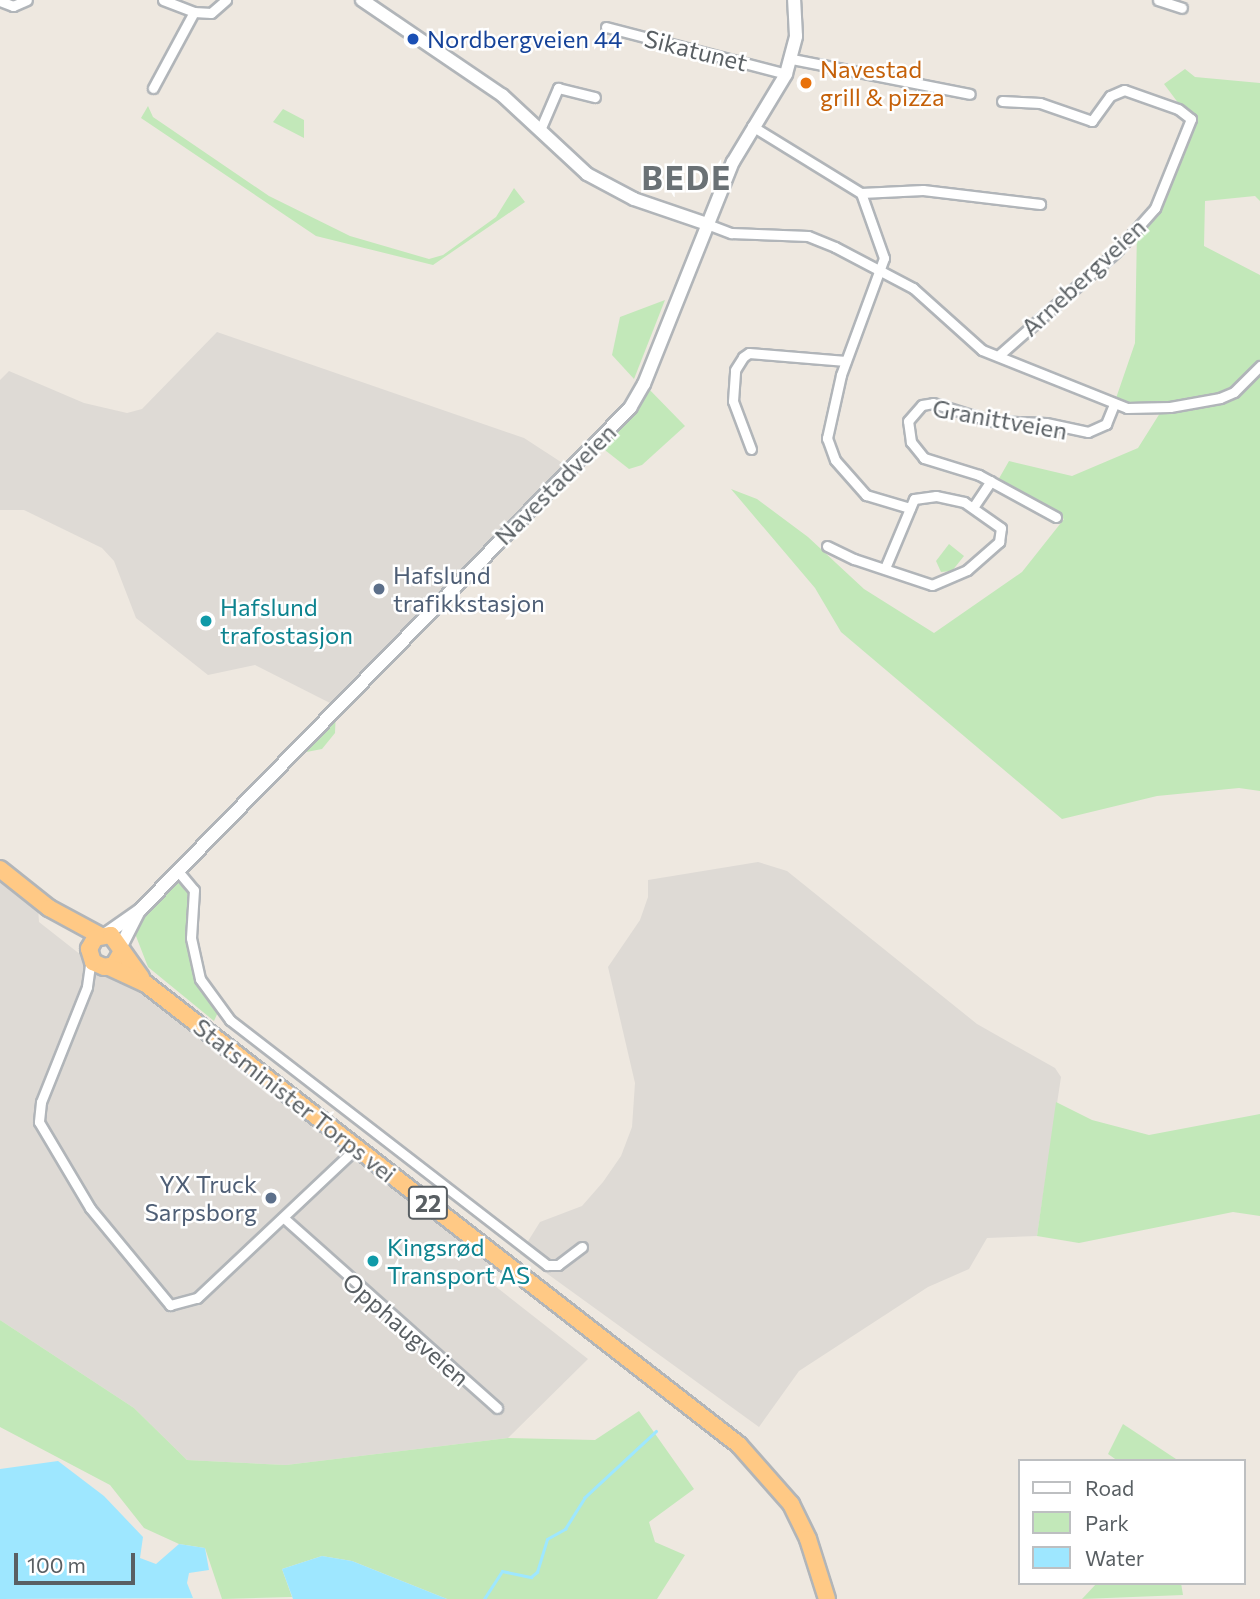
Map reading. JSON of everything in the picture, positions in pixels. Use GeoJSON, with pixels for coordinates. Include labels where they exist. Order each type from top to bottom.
{"type":"FeatureCollection","features":[{"type":"Feature","properties":{"kind":"highway","name":"Statsminister Torps vei"},"geometry":{"type":"LineString","coordinates":[[0,869],[49,908],[98,960],[146,984],[709,1421],[758,1462],[784,1494],[808,1539],[827,1599]]}},
{"type":"Feature","properties":{"kind":"highway","name":"Statsminister Torps vei"},"geometry":{"type":"LineString","coordinates":[[49,908],[103,935]]}},
{"type":"Feature","properties":{"kind":"highway","name":"22"},"geometry":{"type":"LineString","coordinates":[[103,935],[121,950]]}},
{"type":"Feature","properties":{"kind":"highway"},"geometry":{"type":"LineString","coordinates":[[98,960],[103,935]]}},
{"type":"Feature","properties":{"kind":"highway","name":"Statsminister Torps vei"},"geometry":{"type":"LineString","coordinates":[[121,950],[146,984]]}},
{"type":"Feature","properties":{"kind":"highway"},"geometry":{"type":"LineString","coordinates":[[98,960],[121,950]]}},
{"type":"Feature","properties":{"kind":"street"},"geometry":{"type":"LineString","coordinates":[[0,1],[13,6],[27,0]]}},
{"type":"Feature","properties":{"kind":"street"},"geometry":{"type":"LineString","coordinates":[[163,0],[194,12],[218,11],[226,0]]}},
{"type":"Feature","properties":{"kind":"street"},"geometry":{"type":"LineString","coordinates":[[362,0],[502,95],[575,166],[602,183],[707,224],[743,234],[808,236],[913,288],[968,340],[998,356],[1114,404],[1170,407],[1220,398],[1234,392],[1260,366]]}},
{"type":"Feature","properties":{"kind":"street","name":"Navestadveien"},"geometry":{"type":"LineString","coordinates":[[103,935],[139,910],[630,408],[707,224],[752,126],[786,74],[792,59],[796,36],[793,0]]}},
{"type":"Feature","properties":{"kind":"street"},"geometry":{"type":"LineString","coordinates":[[1158,0],[1182,8]]}},
{"type":"Feature","properties":{"kind":"street"},"geometry":{"type":"LineString","coordinates":[[153,88],[194,12]]}},
{"type":"Feature","properties":{"kind":"street","name":"Sikatunet"},"geometry":{"type":"LineString","coordinates":[[606,27],[786,74]]}},
{"type":"Feature","properties":{"kind":"street"},"geometry":{"type":"LineString","coordinates":[[792,59],[970,94]]}},
{"type":"Feature","properties":{"kind":"street"},"geometry":{"type":"LineString","coordinates":[[540,130],[558,88],[595,97]]}},
{"type":"Feature","properties":{"kind":"street","name":"Arnebergveien"},"geometry":{"type":"LineString","coordinates":[[998,356],[1116,252],[1155,208],[1191,120],[1178,109],[1124,90],[1110,96],[1092,121],[1040,103],[1002,102]]}},
{"type":"Feature","properties":{"kind":"street"},"geometry":{"type":"LineString","coordinates":[[752,126],[861,192],[923,190],[1040,204]]}},
{"type":"Feature","properties":{"kind":"street"},"geometry":{"type":"LineString","coordinates":[[861,192],[882,249],[881,270],[846,361],[828,426],[829,447],[866,495],[909,508]]}},
{"type":"Feature","properties":{"kind":"street"},"geometry":{"type":"LineString","coordinates":[[751,449],[733,401],[735,370],[743,357],[749,353],[846,361]]}},
{"type":"Feature","properties":{"kind":"street","name":"Granittveien"},"geometry":{"type":"LineString","coordinates":[[1056,517],[991,481],[932,461],[916,451],[907,431],[913,413],[922,405],[942,404],[990,421],[1046,423],[1088,432],[1105,424],[1114,404]]}},
{"type":"Feature","properties":{"kind":"street"},"geometry":{"type":"LineString","coordinates":[[974,506],[991,481]]}},
{"type":"Feature","properties":{"kind":"street"},"geometry":{"type":"LineString","coordinates":[[827,546],[885,568],[932,585],[956,579],[1002,536],[996,523],[974,506],[924,496],[914,499],[909,508],[906,528],[885,568]]}},
{"type":"Feature","properties":{"kind":"street"},"geometry":{"type":"LineString","coordinates":[[177,870],[194,890],[191,938],[200,979],[230,1020],[547,1265],[558,1265],[582,1247]]}},
{"type":"Feature","properties":{"kind":"street","name":"Navestadveien"},"geometry":{"type":"LineString","coordinates":[[121,950],[139,910]]}},
{"type":"Feature","properties":{"kind":"street"},"geometry":{"type":"LineString","coordinates":[[98,960],[41,1102],[39,1122],[90,1208],[170,1305],[197,1298],[285,1219],[357,1147]]}},
{"type":"Feature","properties":{"kind":"street"},"geometry":{"type":"LineString","coordinates":[[87,987],[98,960]]}},
{"type":"Feature","properties":{"kind":"street","name":"Opphaugveien"},"geometry":{"type":"LineString","coordinates":[[285,1219],[496,1408]]}},
{"type":"Feature","properties":{"kind":"shaded area"},"geometry":{"type":"Polygon","coordinates":[[[217,332],[524,438],[564,464],[330,703],[255,665],[208,675],[136,618],[114,561],[102,548],[24,510],[0,510],[0,380],[9,371],[84,403],[127,413],[142,409],[217,332]]]}},
{"type":"Feature","properties":{"kind":"shaded area"},"geometry":{"type":"Polygon","coordinates":[[[758,862],[787,871],[977,1024],[1055,1068],[1061,1077],[1037,1236],[987,1238],[969,1269],[928,1287],[799,1371],[759,1427],[520,1254],[540,1222],[582,1206],[621,1156],[632,1127],[635,1083],[608,967],[640,920],[648,897],[648,880],[758,862]]]}},
{"type":"Feature","properties":{"kind":"shaded area"},"geometry":{"type":"Polygon","coordinates":[[[0,877],[38,907],[39,922],[81,955],[113,979],[132,985],[499,1268],[490,1282],[588,1359],[508,1438],[286,1465],[187,1460],[134,1408],[0,1320],[0,877]]]}},
{"type":"Feature","properties":{"kind":"green space"},"geometry":{"type":"Polygon","coordinates":[[[1185,69],[1195,77],[1260,83],[1260,201],[1255,196],[1205,201],[1204,246],[1260,275],[1260,791],[1239,788],[1157,796],[1062,819],[841,632],[815,588],[731,489],[757,499],[808,537],[864,589],[934,633],[1022,572],[1064,519],[997,482],[1009,461],[1072,476],[1138,448],[1160,413],[1160,408],[1114,404],[1135,343],[1137,229],[1155,208],[1190,129],[1185,112],[1164,84],[1185,69]]]}},
{"type":"Feature","properties":{"kind":"green space"},"geometry":{"type":"Polygon","coordinates":[[[148,106],[153,117],[269,196],[350,236],[429,259],[443,255],[496,217],[514,188],[525,202],[433,265],[316,236],[141,118],[148,106]]]}},
{"type":"Feature","properties":{"kind":"green space"},"geometry":{"type":"Polygon","coordinates":[[[283,109],[304,120],[304,138],[273,122],[283,109]]]}},
{"type":"Feature","properties":{"kind":"green space"},"geometry":{"type":"Polygon","coordinates":[[[665,300],[634,379],[612,355],[620,317],[665,300]]]}},
{"type":"Feature","properties":{"kind":"green space"},"geometry":{"type":"Polygon","coordinates":[[[644,384],[685,426],[642,465],[629,469],[596,443],[644,384]]]}},
{"type":"Feature","properties":{"kind":"green space"},"geometry":{"type":"Polygon","coordinates":[[[949,544],[964,556],[952,571],[941,572],[936,561],[949,544]]]}},
{"type":"Feature","properties":{"kind":"green space"},"geometry":{"type":"Polygon","coordinates":[[[336,709],[335,733],[322,749],[291,755],[336,709]]]}},
{"type":"Feature","properties":{"kind":"green space"},"geometry":{"type":"Polygon","coordinates":[[[177,870],[194,890],[194,962],[219,1010],[214,1021],[148,967],[134,931],[177,870]]]}},
{"type":"Feature","properties":{"kind":"green space"},"geometry":{"type":"Polygon","coordinates":[[[1056,1102],[1092,1120],[1149,1135],[1260,1114],[1260,1216],[1233,1212],[1079,1243],[1037,1236],[1056,1102]]]}},
{"type":"Feature","properties":{"kind":"green space"},"geometry":{"type":"Polygon","coordinates":[[[0,1320],[134,1408],[187,1460],[286,1465],[508,1438],[595,1440],[639,1411],[694,1489],[649,1522],[655,1542],[685,1555],[657,1599],[447,1599],[352,1561],[322,1556],[282,1569],[292,1597],[222,1599],[205,1548],[179,1544],[144,1528],[110,1485],[0,1427],[0,1320]]]}},
{"type":"Feature","properties":{"kind":"green space"},"geometry":{"type":"Polygon","coordinates":[[[1123,1424],[1176,1459],[1115,1459],[1108,1454],[1123,1424]]]}},
{"type":"Feature","properties":{"kind":"green space"},"geometry":{"type":"Polygon","coordinates":[[[1095,1585],[1181,1585],[1183,1595],[1082,1599],[1095,1585]]]}},
{"type":"Feature","properties":{"kind":"water"},"geometry":{"type":"Polygon","coordinates":[[[58,1461],[104,1496],[143,1537],[140,1558],[156,1564],[179,1544],[205,1548],[209,1570],[189,1573],[187,1583],[193,1598],[0,1599],[0,1469],[58,1461]]]}},
{"type":"Feature","properties":{"kind":"water"},"geometry":{"type":"Polygon","coordinates":[[[322,1556],[352,1561],[447,1599],[293,1599],[282,1569],[322,1556]]]}},
{"type":"Feature","properties":{"kind":"waterway"},"geometry":{"type":"LineString","coordinates":[[484,1599],[502,1571],[531,1577],[537,1572],[547,1539],[565,1529],[584,1498],[656,1431]]}},
{"type":"Feature","properties":{"kind":"place","name":"Nordbergveien 44"},"geometry":{"type":"Point","coordinates":[413,39]}},
{"type":"Feature","properties":{"kind":"place","name":"Navestad grill & pizza"},"geometry":{"type":"Point","coordinates":[806,83]}},
{"type":"Feature","properties":{"kind":"place","name":"Hafslund trafikkstasjon"},"geometry":{"type":"Point","coordinates":[379,589]}},
{"type":"Feature","properties":{"kind":"place","name":"Hafslund trafostasjon"},"geometry":{"type":"Point","coordinates":[206,621]}},
{"type":"Feature","properties":{"kind":"place","name":"YX Truck Sarpsborg"},"geometry":{"type":"Point","coordinates":[271,1198]}},
{"type":"Feature","properties":{"kind":"place","name":"Kingsrød Transport AS"},"geometry":{"type":"Point","coordinates":[373,1261]}},
{"type":"Feature","properties":{"kind":"district","name":"BEDE"},"geometry":{"type":"Point","coordinates":[687,177]}}]}
